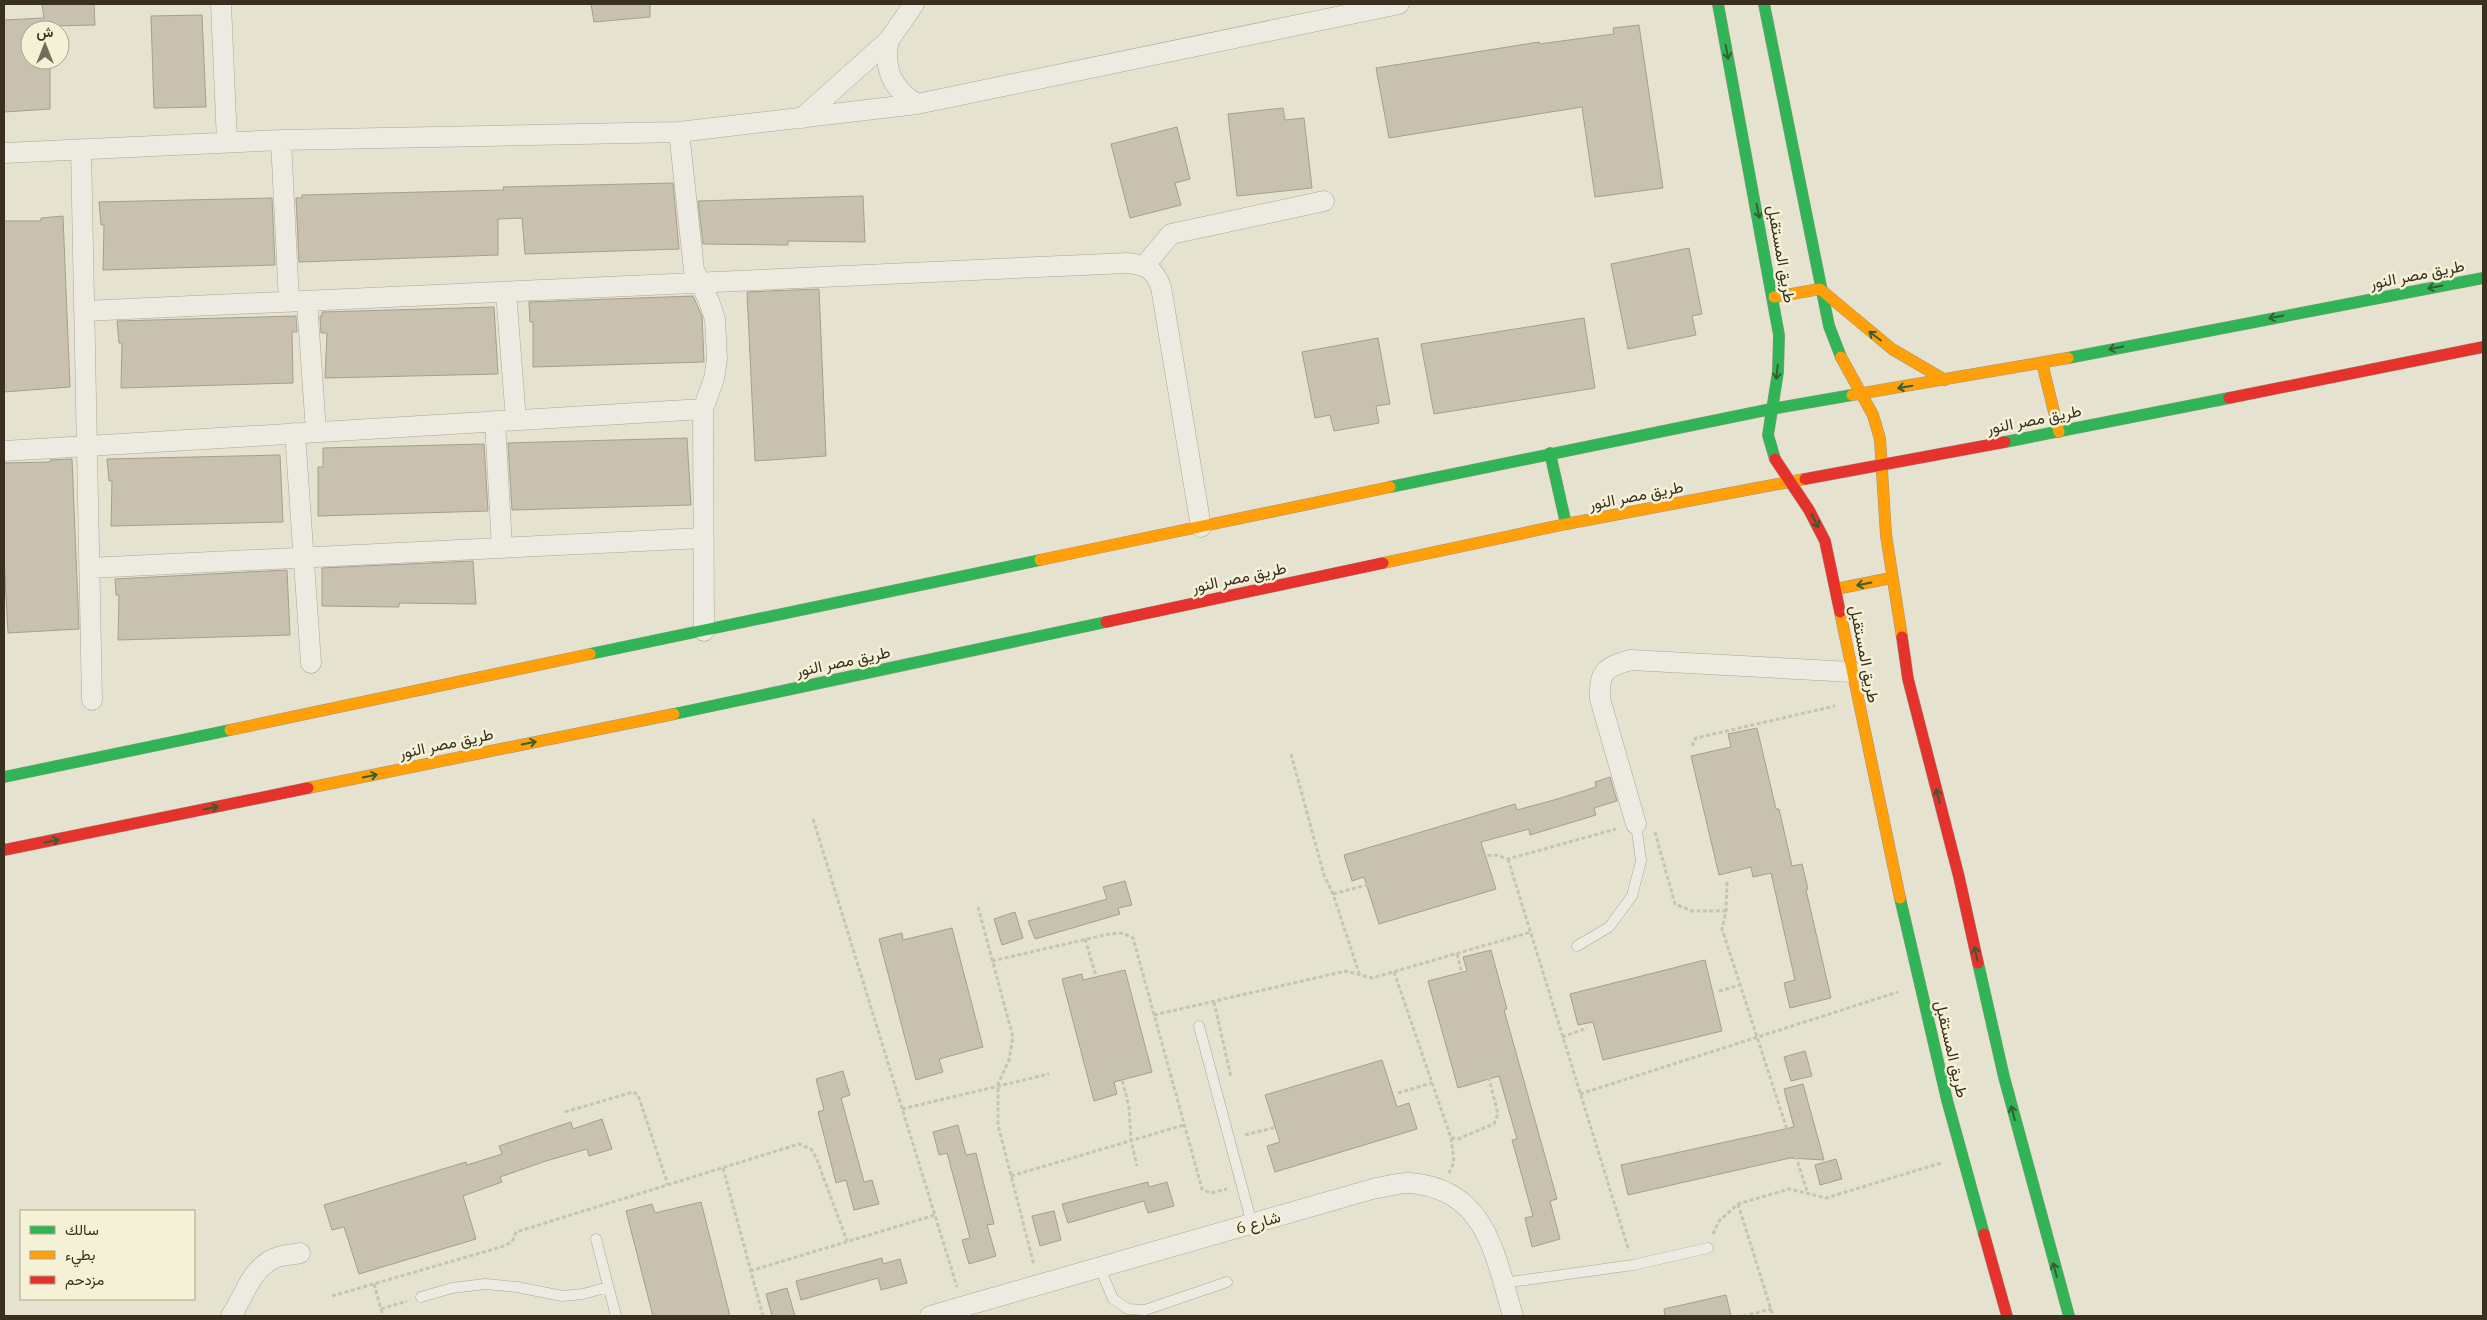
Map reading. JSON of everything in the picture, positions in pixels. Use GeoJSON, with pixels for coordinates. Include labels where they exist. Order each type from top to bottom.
{"type":"FeatureCollection","features":[{"type":"Feature","properties":{"kind":"street"},"geometry":{"type":"LineString","coordinates":[[221,4],[227,142]]}},
{"type":"Feature","properties":{"kind":"street"},"geometry":{"type":"LineString","coordinates":[[802,118],[889,40],[914,4]]}},
{"type":"Feature","properties":{"kind":"street"},"geometry":{"type":"LineString","coordinates":[[4,153],[281,140],[679,132],[916,104],[1399,4]]}},
{"type":"Feature","properties":{"kind":"street","name":"طريق المستقبل"},"geometry":{"type":"LineString","coordinates":[[1718,4],[1774,297],[1779,335],[1778,372],[1768,435],[1775,460],[1810,510],[1825,540],[1896,885],[1963,1156],[2007,1316]]}},
{"type":"Feature","properties":{"kind":"street","name":"طريق المستقبل"},"geometry":{"type":"LineString","coordinates":[[1764,4],[1820,289],[1829,326],[1842,361],[1873,415],[1878,431],[1882,500],[1891,578],[1908,679],[1959,877],[2004,1077],[2069,1316]]}},
{"type":"Feature","properties":{"kind":"street"},"geometry":{"type":"LineString","coordinates":[[889,40],[887,66],[891,79],[898,90],[916,104]]}},
{"type":"Feature","properties":{"kind":"street"},"geometry":{"type":"LineString","coordinates":[[679,132],[694,270],[715,320],[717,359],[714,379],[702,409],[704,631]]}},
{"type":"Feature","properties":{"kind":"street"},"geometry":{"type":"LineString","coordinates":[[281,140],[298,301],[316,432]]}},
{"type":"Feature","properties":{"kind":"street"},"geometry":{"type":"LineString","coordinates":[[81,150],[92,700]]}},
{"type":"Feature","properties":{"kind":"street"},"geometry":{"type":"LineString","coordinates":[[1145,265],[1171,234],[1324,201]]}},
{"type":"Feature","properties":{"kind":"street"},"geometry":{"type":"LineString","coordinates":[[84,311],[1127,263],[1145,265],[1156,273],[1161,287],[1201,527]]}},
{"type":"Feature","properties":{"kind":"street","name":"طريق مصر النور"},"geometry":{"type":"LineString","coordinates":[[4,777],[1550,453],[1771,410],[2042,363],[2483,278]]}},
{"type":"Feature","properties":{"kind":"street"},"geometry":{"type":"LineString","coordinates":[[1774,297],[1820,289],[1892,349],[1945,380]]}},
{"type":"Feature","properties":{"kind":"street"},"geometry":{"type":"LineString","coordinates":[[506,292],[516,420]]}},
{"type":"Feature","properties":{"kind":"street","name":"طريق مصر النور"},"geometry":{"type":"LineString","coordinates":[[4,850],[706,707],[1566,524],[2059,432],[2483,347]]}},
{"type":"Feature","properties":{"kind":"street"},"geometry":{"type":"LineString","coordinates":[[2042,363],[2059,432]]}},
{"type":"Feature","properties":{"kind":"street"},"geometry":{"type":"LineString","coordinates":[[4,451],[702,409]]}},
{"type":"Feature","properties":{"kind":"street"},"geometry":{"type":"LineString","coordinates":[[495,421],[502,548]]}},
{"type":"Feature","properties":{"kind":"street"},"geometry":{"type":"LineString","coordinates":[[295,433],[310,663]]}},
{"type":"Feature","properties":{"kind":"street"},"geometry":{"type":"LineString","coordinates":[[1550,453],[1566,524]]}},
{"type":"Feature","properties":{"kind":"street"},"geometry":{"type":"LineString","coordinates":[[90,568],[703,538]]}},
{"type":"Feature","properties":{"kind":"street"},"geometry":{"type":"LineString","coordinates":[[1836,589],[1891,578]]}},
{"type":"Feature","properties":{"kind":"street"},"geometry":{"type":"LineString","coordinates":[[1636,824],[1600,699],[1599,681],[1609,666],[1631,660],[1852,672]]}},
{"type":"Feature","properties":{"kind":"street","name":"شارع 6"},"geometry":{"type":"LineString","coordinates":[[930,1316],[1376,1188],[1408,1183],[1441,1190],[1468,1207],[1488,1234],[1513,1316]]}},
{"type":"Feature","properties":{"kind":"street"},"geometry":{"type":"LineString","coordinates":[[231,1316],[241,1302],[251,1276],[273,1259],[300,1253]]}},
{"type":"Feature","properties":{"kind":"lane"},"geometry":{"type":"LineString","coordinates":[[1578,946],[1609,927],[1632,896],[1641,861],[1636,824]]}},
{"type":"Feature","properties":{"kind":"lane"},"geometry":{"type":"LineString","coordinates":[[1199,1026],[1252,1224]]}},
{"type":"Feature","properties":{"kind":"lane"},"geometry":{"type":"LineString","coordinates":[[596,1240],[616,1316]]}},
{"type":"Feature","properties":{"kind":"lane"},"geometry":{"type":"LineString","coordinates":[[1503,1283],[1633,1265],[1708,1248]]}},
{"type":"Feature","properties":{"kind":"lane"},"geometry":{"type":"LineString","coordinates":[[1100,1268],[1113,1300],[1128,1309],[1145,1310],[1227,1282]]}},
{"type":"Feature","properties":{"kind":"lane"},"geometry":{"type":"LineString","coordinates":[[421,1297],[452,1288],[485,1284],[518,1286],[562,1296],[583,1294],[608,1286]]}},
{"type":"Feature","properties":{"kind":"path"},"geometry":{"type":"LineString","coordinates":[[1692,746],[1696,738],[1858,701]]}},
{"type":"Feature","properties":{"kind":"path"},"geometry":{"type":"LineString","coordinates":[[1290,754],[1324,875],[1333,894],[1359,974]]}},
{"type":"Feature","properties":{"kind":"path"},"geometry":{"type":"LineString","coordinates":[[813,819],[963,1307]]}},
{"type":"Feature","properties":{"kind":"path"},"geometry":{"type":"LineString","coordinates":[[1481,856],[1496,855],[1508,860],[1636,824]]}},
{"type":"Feature","properties":{"kind":"path"},"geometry":{"type":"LineString","coordinates":[[1508,860],[1633,1265]]}},
{"type":"Feature","properties":{"kind":"path"},"geometry":{"type":"LineString","coordinates":[[1333,894],[1381,881]]}},
{"type":"Feature","properties":{"kind":"path"},"geometry":{"type":"LineString","coordinates":[[1727,882],[1726,911],[1722,929],[1808,1194]]}},
{"type":"Feature","properties":{"kind":"path"},"geometry":{"type":"LineString","coordinates":[[978,907],[1013,1037],[1009,1060],[998,1084],[998,1125],[1039,1285]]}},
{"type":"Feature","properties":{"kind":"path"},"geometry":{"type":"LineString","coordinates":[[1154,1015],[1346,971],[1372,978],[1531,932]]}},
{"type":"Feature","properties":{"kind":"path"},"geometry":{"type":"LineString","coordinates":[[992,961],[1085,939],[1123,933],[1133,938],[1202,1189],[1210,1193],[1242,1185]]}},
{"type":"Feature","properties":{"kind":"path"},"geometry":{"type":"LineString","coordinates":[[1085,939],[1096,976]]}},
{"type":"Feature","properties":{"kind":"path"},"geometry":{"type":"LineString","coordinates":[[1457,954],[1465,985]]}},
{"type":"Feature","properties":{"kind":"path"},"geometry":{"type":"LineString","coordinates":[[1394,972],[1450,1138],[1454,1162],[1441,1190]]}},
{"type":"Feature","properties":{"kind":"path"},"geometry":{"type":"LineString","coordinates":[[1718,991],[1740,985]]}},
{"type":"Feature","properties":{"kind":"path"},"geometry":{"type":"LineString","coordinates":[[1580,1094],[1757,1039],[1920,985]]}},
{"type":"Feature","properties":{"kind":"path"},"geometry":{"type":"LineString","coordinates":[[1562,1037],[1587,1028]]}},
{"type":"Feature","properties":{"kind":"path"},"geometry":{"type":"LineString","coordinates":[[1450,1138],[1458,1140],[1494,1124],[1498,1114],[1486,1066]]}},
{"type":"Feature","properties":{"kind":"path"},"geometry":{"type":"LineString","coordinates":[[1119,1068],[1129,1107],[1131,1140],[1137,1166]]}},
{"type":"Feature","properties":{"kind":"path"},"geometry":{"type":"LineString","coordinates":[[902,1109],[998,1084],[1049,1074]]}},
{"type":"Feature","properties":{"kind":"path"},"geometry":{"type":"LineString","coordinates":[[1398,1093],[1432,1083]]}},
{"type":"Feature","properties":{"kind":"path"},"geometry":{"type":"LineString","coordinates":[[565,1112],[633,1092],[638,1095],[668,1185]]}},
{"type":"Feature","properties":{"kind":"path"},"geometry":{"type":"LineString","coordinates":[[1245,1135],[1292,1123]]}},
{"type":"Feature","properties":{"kind":"path"},"geometry":{"type":"LineString","coordinates":[[1011,1176],[1184,1125]]}},
{"type":"Feature","properties":{"kind":"path"},"geometry":{"type":"LineString","coordinates":[[332,1296],[501,1246],[512,1242],[516,1232],[799,1144],[811,1149],[847,1241]]}},
{"type":"Feature","properties":{"kind":"path"},"geometry":{"type":"LineString","coordinates":[[1708,1248],[1718,1221],[1738,1204],[1789,1189],[1826,1198],[1963,1156]]}},
{"type":"Feature","properties":{"kind":"path"},"geometry":{"type":"LineString","coordinates":[[723,1168],[763,1316]]}},
{"type":"Feature","properties":{"kind":"path"},"geometry":{"type":"LineString","coordinates":[[1738,1204],[1773,1316]]}},
{"type":"Feature","properties":{"kind":"path"},"geometry":{"type":"LineString","coordinates":[[750,1271],[934,1215]]}},
{"type":"Feature","properties":{"kind":"path"},"geometry":{"type":"LineString","coordinates":[[374,1284],[383,1316]]}},
{"type":"Feature","properties":{"kind":"path"},"geometry":{"type":"LineString","coordinates":[[381,1309],[421,1297]]}},
{"type":"Feature","properties":{"kind":"path"},"geometry":{"type":"LineString","coordinates":[[1743,1316],[1771,1309]]}},
{"type":"Feature","properties":{"kind":"building"},"geometry":{"type":"Polygon","coordinates":[[[42,4],[94,4],[95,25],[70,26],[70,20],[20,20],[20,70],[50,70],[50,109],[4,112],[4,20],[44,18],[42,4]]]}},
{"type":"Feature","properties":{"kind":"building"},"geometry":{"type":"Polygon","coordinates":[[[591,4],[650,4],[650,17],[594,22],[591,4]]]}},
{"type":"Feature","properties":{"kind":"building"},"geometry":{"type":"Polygon","coordinates":[[[202,15],[206,107],[154,108],[151,16],[202,15]]]}},
{"type":"Feature","properties":{"kind":"building"},"geometry":{"type":"Polygon","coordinates":[[[1639,25],[1663,188],[1595,197],[1582,107],[1389,138],[1376,68],[1539,42],[1539,44],[1614,34],[1613,28],[1639,25]]]}},
{"type":"Feature","properties":{"kind":"building"},"geometry":{"type":"Polygon","coordinates":[[[1283,108],[1285,120],[1304,118],[1312,188],[1237,196],[1228,114],[1283,108]]]}},
{"type":"Feature","properties":{"kind":"building"},"geometry":{"type":"Polygon","coordinates":[[[1177,127],[1190,179],[1175,183],[1181,205],[1130,218],[1111,144],[1177,127]]]}},
{"type":"Feature","properties":{"kind":"building"},"geometry":{"type":"Polygon","coordinates":[[[673,183],[679,249],[525,254],[522,218],[498,219],[498,255],[299,262],[296,198],[302,198],[302,195],[504,190],[503,187],[673,183]]]}},
{"type":"Feature","properties":{"kind":"building"},"geometry":{"type":"Polygon","coordinates":[[[863,196],[865,242],[788,241],[788,245],[703,244],[698,201],[863,196]]]}},
{"type":"Feature","properties":{"kind":"building"},"geometry":{"type":"Polygon","coordinates":[[[272,198],[275,265],[103,270],[104,225],[101,225],[99,202],[272,198]]]}},
{"type":"Feature","properties":{"kind":"building"},"geometry":{"type":"Polygon","coordinates":[[[63,216],[70,387],[4,392],[4,221],[41,221],[41,218],[63,216]]]}},
{"type":"Feature","properties":{"kind":"building"},"geometry":{"type":"Polygon","coordinates":[[[1689,248],[1702,314],[1692,316],[1696,335],[1628,349],[1611,264],[1689,248]]]}},
{"type":"Feature","properties":{"kind":"building"},"geometry":{"type":"Polygon","coordinates":[[[819,289],[826,456],[755,461],[747,292],[819,289]]]}},
{"type":"Feature","properties":{"kind":"building"},"geometry":{"type":"Polygon","coordinates":[[[693,296],[702,316],[704,362],[533,367],[533,322],[530,322],[529,302],[693,296]]]}},
{"type":"Feature","properties":{"kind":"building"},"geometry":{"type":"Polygon","coordinates":[[[494,307],[498,374],[325,378],[327,333],[321,333],[320,316],[322,316],[322,312],[494,307]]]}},
{"type":"Feature","properties":{"kind":"building"},"geometry":{"type":"Polygon","coordinates":[[[296,316],[297,332],[292,332],[293,383],[121,388],[122,343],[119,343],[117,321],[296,316]]]}},
{"type":"Feature","properties":{"kind":"building"},"geometry":{"type":"Polygon","coordinates":[[[1584,318],[1595,388],[1434,414],[1421,344],[1584,318]]]}},
{"type":"Feature","properties":{"kind":"building"},"geometry":{"type":"Polygon","coordinates":[[[1378,338],[1390,404],[1376,406],[1379,423],[1334,431],[1330,415],[1315,418],[1302,352],[1378,338]]]}},
{"type":"Feature","properties":{"kind":"building"},"geometry":{"type":"Polygon","coordinates":[[[687,438],[691,505],[512,510],[508,443],[687,438]]]}},
{"type":"Feature","properties":{"kind":"building"},"geometry":{"type":"Polygon","coordinates":[[[484,444],[488,511],[318,516],[318,467],[323,467],[323,448],[484,444]]]}},
{"type":"Feature","properties":{"kind":"building"},"geometry":{"type":"Polygon","coordinates":[[[280,455],[283,522],[111,526],[112,481],[109,481],[107,459],[280,455]]]}},
{"type":"Feature","properties":{"kind":"building"},"geometry":{"type":"Polygon","coordinates":[[[72,459],[79,629],[8,633],[4,558],[4,463],[50,462],[50,460],[72,459]]]}},
{"type":"Feature","properties":{"kind":"building"},"geometry":{"type":"Polygon","coordinates":[[[473,561],[476,604],[399,603],[399,607],[322,606],[322,568],[473,561]]]}},
{"type":"Feature","properties":{"kind":"building"},"geometry":{"type":"Polygon","coordinates":[[[287,570],[290,635],[118,640],[119,595],[116,595],[115,579],[287,570]]]}},
{"type":"Feature","properties":{"kind":"building"},"geometry":{"type":"Polygon","coordinates":[[[1757,728],[1792,866],[1802,864],[1808,889],[1806,890],[1831,998],[1790,1008],[1784,983],[1795,980],[1771,873],[1753,877],[1751,867],[1719,875],[1691,756],[1731,747],[1728,734],[1757,728]]]}},
{"type":"Feature","properties":{"kind":"building"},"geometry":{"type":"Polygon","coordinates":[[[1610,777],[1617,801],[1594,808],[1596,815],[1530,835],[1529,829],[1481,842],[1496,889],[1379,924],[1364,877],[1352,881],[1344,855],[1515,804],[1517,810],[1554,800],[1596,787],[1595,782],[1610,777]]]}},
{"type":"Feature","properties":{"kind":"building"},"geometry":{"type":"Polygon","coordinates":[[[1125,881],[1132,905],[1118,908],[1120,914],[1035,939],[1028,921],[1107,899],[1103,887],[1125,881]]]}},
{"type":"Feature","properties":{"kind":"building"},"geometry":{"type":"Polygon","coordinates":[[[1015,912],[1023,938],[1002,945],[994,919],[1015,912]]]}},
{"type":"Feature","properties":{"kind":"building"},"geometry":{"type":"Polygon","coordinates":[[[952,928],[983,1047],[939,1059],[943,1072],[916,1080],[879,939],[902,933],[903,940],[952,928]]]}},
{"type":"Feature","properties":{"kind":"building"},"geometry":{"type":"Polygon","coordinates":[[[1491,950],[1507,1009],[1504,1010],[1557,1199],[1550,1201],[1560,1239],[1532,1247],[1525,1218],[1533,1216],[1512,1140],[1517,1139],[1499,1076],[1458,1088],[1428,981],[1467,971],[1463,957],[1491,950]]]}},
{"type":"Feature","properties":{"kind":"building"},"geometry":{"type":"Polygon","coordinates":[[[1705,960],[1722,1031],[1603,1060],[1593,1022],[1578,1025],[1570,994],[1705,960]]]}},
{"type":"Feature","properties":{"kind":"building"},"geometry":{"type":"Polygon","coordinates":[[[1125,970],[1152,1072],[1114,1082],[1117,1094],[1094,1101],[1062,979],[1082,974],[1083,980],[1125,970]]]}},
{"type":"Feature","properties":{"kind":"building"},"geometry":{"type":"Polygon","coordinates":[[[1805,1051],[1812,1076],[1791,1081],[1784,1057],[1805,1051]]]}},
{"type":"Feature","properties":{"kind":"building"},"geometry":{"type":"Polygon","coordinates":[[[1382,1060],[1397,1107],[1409,1103],[1417,1129],[1275,1172],[1267,1146],[1280,1142],[1265,1095],[1382,1060]]]}},
{"type":"Feature","properties":{"kind":"building"},"geometry":{"type":"Polygon","coordinates":[[[843,1071],[850,1095],[841,1098],[864,1182],[872,1180],[879,1204],[854,1210],[846,1180],[836,1183],[818,1112],[824,1110],[816,1079],[843,1071]]]}},
{"type":"Feature","properties":{"kind":"building"},"geometry":{"type":"Polygon","coordinates":[[[1803,1084],[1824,1160],[1790,1158],[1628,1195],[1621,1165],[1794,1127],[1784,1089],[1803,1084]]]}},
{"type":"Feature","properties":{"kind":"building"},"geometry":{"type":"Polygon","coordinates":[[[602,1119],[612,1149],[589,1156],[587,1149],[546,1161],[500,1177],[502,1182],[463,1196],[476,1239],[359,1274],[344,1227],[332,1230],[324,1205],[466,1162],[467,1165],[502,1154],[499,1146],[571,1122],[573,1129],[602,1119]]]}},
{"type":"Feature","properties":{"kind":"building"},"geometry":{"type":"Polygon","coordinates":[[[958,1125],[966,1155],[976,1153],[994,1224],[987,1225],[996,1256],[969,1264],[962,1240],[970,1238],[947,1153],[939,1155],[933,1132],[958,1125]]]}},
{"type":"Feature","properties":{"kind":"building"},"geometry":{"type":"Polygon","coordinates":[[[1836,1159],[1842,1179],[1820,1185],[1815,1165],[1836,1159]]]}},
{"type":"Feature","properties":{"kind":"building"},"geometry":{"type":"Polygon","coordinates":[[[1148,1182],[1149,1187],[1167,1182],[1174,1206],[1148,1213],[1144,1201],[1068,1223],[1062,1204],[1148,1182]]]}},
{"type":"Feature","properties":{"kind":"building"},"geometry":{"type":"Polygon","coordinates":[[[701,1202],[730,1316],[653,1316],[626,1211],[652,1204],[655,1213],[701,1202]]]}},
{"type":"Feature","properties":{"kind":"building"},"geometry":{"type":"Polygon","coordinates":[[[1054,1211],[1061,1240],[1040,1246],[1032,1216],[1054,1211]]]}},
{"type":"Feature","properties":{"kind":"building"},"geometry":{"type":"Polygon","coordinates":[[[882,1258],[883,1264],[900,1259],[907,1283],[881,1290],[878,1278],[801,1300],[796,1281],[882,1258]]]}},
{"type":"Feature","properties":{"kind":"building"},"geometry":{"type":"Polygon","coordinates":[[[787,1288],[795,1316],[772,1316],[766,1294],[787,1288]]]}},
{"type":"Feature","properties":{"kind":"building"},"geometry":{"type":"Polygon","coordinates":[[[1726,1295],[1731,1316],[1665,1316],[1664,1309],[1726,1295]]]}},
{"type":"Feature","properties":{"kind":"traffic: fast"},"geometry":{"type":"LineString","coordinates":[[1718,4],[1779,335],[1778,372],[1768,435],[1775,459]]}},
{"type":"Feature","properties":{"kind":"traffic: fast"},"geometry":{"type":"LineString","coordinates":[[1764,4],[1829,326],[1841,357]]}},
{"type":"Feature","properties":{"kind":"traffic: fast"},"geometry":{"type":"LineString","coordinates":[[2068,358],[2483,278]]}},
{"type":"Feature","properties":{"kind":"traffic: fast"},"geometry":{"type":"LineString","coordinates":[[1390,487],[1771,409],[1852,395]]}},
{"type":"Feature","properties":{"kind":"traffic: fast"},"geometry":{"type":"LineString","coordinates":[[2005,442],[2229,398]]}},
{"type":"Feature","properties":{"kind":"traffic: fast"},"geometry":{"type":"LineString","coordinates":[[1550,453],[1566,524]]}},
{"type":"Feature","properties":{"kind":"traffic: fast"},"geometry":{"type":"LineString","coordinates":[[590,654],[1040,560]]}},
{"type":"Feature","properties":{"kind":"traffic: fast"},"geometry":{"type":"LineString","coordinates":[[674,714],[1106,622]]}},
{"type":"Feature","properties":{"kind":"traffic: fast"},"geometry":{"type":"LineString","coordinates":[[4,777],[230,730]]}},
{"type":"Feature","properties":{"kind":"traffic: fast"},"geometry":{"type":"LineString","coordinates":[[1900,898],[1947,1100],[1984,1234]]}},
{"type":"Feature","properties":{"kind":"traffic: fast"},"geometry":{"type":"LineString","coordinates":[[1978,963],[2004,1077],[2069,1316]]}},
{"type":"Feature","properties":{"kind":"traffic: slow"},"geometry":{"type":"LineString","coordinates":[[1774,297],[1820,289],[1892,349],[1945,380]]}},
{"type":"Feature","properties":{"kind":"traffic: slow"},"geometry":{"type":"LineString","coordinates":[[1841,357],[1873,415],[1880,439],[1886,535],[1902,637]]}},
{"type":"Feature","properties":{"kind":"traffic: slow"},"geometry":{"type":"LineString","coordinates":[[1852,395],[2068,358]]}},
{"type":"Feature","properties":{"kind":"traffic: slow"},"geometry":{"type":"LineString","coordinates":[[2042,363],[2059,432]]}},
{"type":"Feature","properties":{"kind":"traffic: slow"},"geometry":{"type":"LineString","coordinates":[[1383,563],[1566,524],[1805,479]]}},
{"type":"Feature","properties":{"kind":"traffic: slow"},"geometry":{"type":"LineString","coordinates":[[1040,560],[1390,487]]}},
{"type":"Feature","properties":{"kind":"traffic: slow"},"geometry":{"type":"LineString","coordinates":[[1836,589],[1891,578]]}},
{"type":"Feature","properties":{"kind":"traffic: slow"},"geometry":{"type":"LineString","coordinates":[[1840,612],[1900,898]]}},
{"type":"Feature","properties":{"kind":"traffic: slow"},"geometry":{"type":"LineString","coordinates":[[230,730],[590,654]]}},
{"type":"Feature","properties":{"kind":"traffic: slow"},"geometry":{"type":"LineString","coordinates":[[308,788],[674,714]]}},
{"type":"Feature","properties":{"kind":"traffic: jam"},"geometry":{"type":"LineString","coordinates":[[2229,398],[2483,347]]}},
{"type":"Feature","properties":{"kind":"traffic: jam"},"geometry":{"type":"LineString","coordinates":[[1805,479],[2005,442]]}},
{"type":"Feature","properties":{"kind":"traffic: jam"},"geometry":{"type":"LineString","coordinates":[[1775,459],[1809,510],[1825,541],[1840,612]]}},
{"type":"Feature","properties":{"kind":"traffic: jam"},"geometry":{"type":"LineString","coordinates":[[1106,622],[1383,563]]}},
{"type":"Feature","properties":{"kind":"traffic: jam"},"geometry":{"type":"LineString","coordinates":[[1902,637],[1908,679],[1959,877],[1978,963]]}},
{"type":"Feature","properties":{"kind":"traffic: jam"},"geometry":{"type":"LineString","coordinates":[[4,850],[308,788]]}},
{"type":"Feature","properties":{"kind":"traffic: jam"},"geometry":{"type":"LineString","coordinates":[[1984,1234],[2007,1316]]}}]}
